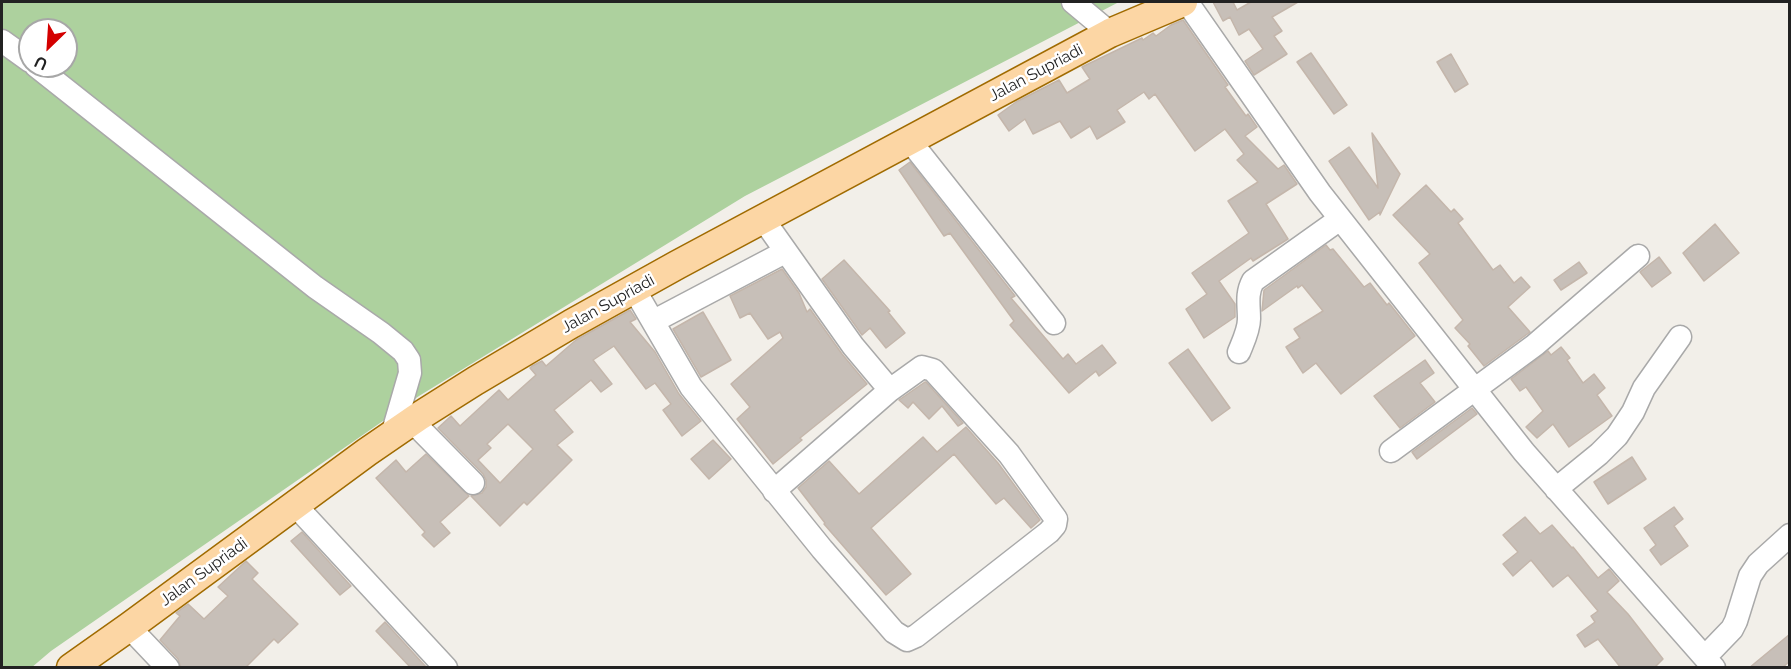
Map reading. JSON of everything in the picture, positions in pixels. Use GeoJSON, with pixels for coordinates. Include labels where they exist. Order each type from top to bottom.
{"type":"FeatureCollection","features":[{"type":"Feature","properties":{"kind":"main road","name":"Jalan Supriadi"},"geometry":{"type":"LineString","coordinates":[[71,668],[402,428],[571,324],[1110,33],[1185,2]]}},
{"type":"Feature","properties":{"kind":"street"},"geometry":{"type":"LineString","coordinates":[[1073,2],[1110,33]]}},
{"type":"Feature","properties":{"kind":"street"},"geometry":{"type":"LineString","coordinates":[[1185,2],[1320,193],[1524,452],[1709,662],[1736,621],[1750,576],[1758,564],[1790,535]]}},
{"type":"Feature","properties":{"kind":"street"},"geometry":{"type":"LineString","coordinates":[[2,41],[18,52]]}},
{"type":"Feature","properties":{"kind":"street"},"geometry":{"type":"LineString","coordinates":[[51,78],[315,287],[403,351],[409,360],[410,373],[402,428],[473,483]]}},
{"type":"Feature","properties":{"kind":"street"},"geometry":{"type":"LineString","coordinates":[[910,141],[1054,323]]}},
{"type":"Feature","properties":{"kind":"street"},"geometry":{"type":"LineString","coordinates":[[763,219],[784,252],[853,346],[890,390]]}},
{"type":"Feature","properties":{"kind":"street"},"geometry":{"type":"LineString","coordinates":[[1239,352],[1249,320],[1248,296],[1253,281],[1340,219]]}},
{"type":"Feature","properties":{"kind":"street"},"geometry":{"type":"LineString","coordinates":[[654,321],[784,252]]}},
{"type":"Feature","properties":{"kind":"street"},"geometry":{"type":"LineString","coordinates":[[1390,451],[1535,345],[1638,256]]}},
{"type":"Feature","properties":{"kind":"street"},"geometry":{"type":"LineString","coordinates":[[634,289],[691,387],[774,490],[894,633],[907,640],[924,630],[1053,528],[1056,521],[1054,515],[1009,454],[933,369],[922,367],[890,390],[774,490]]}},
{"type":"Feature","properties":{"kind":"street"},"geometry":{"type":"LineString","coordinates":[[1556,489],[1617,436],[1633,412],[1644,388],[1680,338]]}},
{"type":"Feature","properties":{"kind":"street"},"geometry":{"type":"LineString","coordinates":[[295,505],[446,668]]}},
{"type":"Feature","properties":{"kind":"street"},"geometry":{"type":"LineString","coordinates":[[129,627],[168,668]]}},
{"type":"Feature","properties":{"kind":"green space"},"geometry":{"type":"Polygon","coordinates":[[[2,2],[1119,2],[745,196],[419,396],[51,651],[31,668],[2,667],[2,2]]]}},
{"type":"Feature","properties":{"kind":"building"},"geometry":{"type":"Polygon","coordinates":[[[1213,2],[1233,2],[1237,10],[1251,2],[1298,2],[1272,17],[1282,31],[1274,36],[1287,54],[1254,75],[1245,61],[1263,49],[1249,29],[1239,35],[1230,17],[1223,21],[1213,2]]]}},
{"type":"Feature","properties":{"kind":"building"},"geometry":{"type":"Polygon","coordinates":[[[1183,20],[1228,85],[1225,87],[1257,127],[1245,136],[1278,169],[1284,165],[1297,184],[1266,204],[1288,239],[1253,261],[1251,258],[1219,281],[1235,304],[1235,317],[1204,338],[1186,309],[1207,294],[1192,273],[1249,233],[1228,201],[1258,182],[1237,160],[1244,154],[1225,129],[1195,151],[1155,94],[1149,99],[1144,92],[1117,110],[1125,122],[1097,139],[1090,126],[1071,138],[1060,121],[1033,134],[1025,119],[1009,131],[998,115],[1016,102],[1059,80],[1067,93],[1090,79],[1082,67],[1142,38],[1143,40],[1153,33],[1156,36],[1171,25],[1183,20]]]}},
{"type":"Feature","properties":{"kind":"building"},"geometry":{"type":"Polygon","coordinates":[[[1311,53],[1347,105],[1334,114],[1297,62],[1311,53]]]}},
{"type":"Feature","properties":{"kind":"building"},"geometry":{"type":"Polygon","coordinates":[[[1451,54],[1468,84],[1455,92],[1437,62],[1451,54]]]}},
{"type":"Feature","properties":{"kind":"building"},"geometry":{"type":"Polygon","coordinates":[[[1372,133],[1400,174],[1380,215],[1380,212],[1369,220],[1329,161],[1349,147],[1378,188],[1372,133]]]}},
{"type":"Feature","properties":{"kind":"building"},"geometry":{"type":"Polygon","coordinates":[[[910,162],[1015,296],[1011,298],[1063,359],[1068,354],[1076,364],[1102,345],[1116,363],[1099,376],[1096,371],[1069,393],[1010,325],[1014,321],[950,233],[944,236],[899,170],[910,162]]]}},
{"type":"Feature","properties":{"kind":"building"},"geometry":{"type":"Polygon","coordinates":[[[1426,185],[1451,212],[1454,209],[1463,219],[1458,223],[1493,270],[1500,265],[1514,283],[1521,277],[1530,287],[1508,307],[1530,332],[1484,366],[1468,346],[1470,344],[1455,328],[1463,320],[1419,263],[1430,254],[1393,215],[1426,185]]]}},
{"type":"Feature","properties":{"kind":"building"},"geometry":{"type":"Polygon","coordinates":[[[1715,224],[1739,253],[1704,281],[1683,253],[1715,224]]]}},
{"type":"Feature","properties":{"kind":"building"},"geometry":{"type":"Polygon","coordinates":[[[1326,245],[1330,250],[1333,249],[1364,287],[1370,283],[1415,336],[1341,394],[1316,363],[1303,373],[1286,347],[1300,338],[1294,329],[1323,311],[1302,285],[1298,288],[1297,286],[1262,311],[1264,290],[1326,245]]]}},
{"type":"Feature","properties":{"kind":"building"},"geometry":{"type":"Polygon","coordinates":[[[1659,257],[1671,273],[1652,287],[1640,272],[1659,257]]]}},
{"type":"Feature","properties":{"kind":"building"},"geometry":{"type":"Polygon","coordinates":[[[844,260],[890,311],[888,312],[905,333],[886,348],[870,328],[862,335],[822,279],[844,260]]]}},
{"type":"Feature","properties":{"kind":"building"},"geometry":{"type":"Polygon","coordinates":[[[1579,262],[1587,273],[1561,290],[1554,280],[1579,262]]]}},
{"type":"Feature","properties":{"kind":"building"},"geometry":{"type":"Polygon","coordinates":[[[782,269],[799,293],[807,312],[810,309],[867,384],[800,438],[802,440],[773,464],[737,419],[750,407],[731,384],[783,338],[780,332],[768,339],[750,313],[740,318],[730,296],[782,269]]]}},
{"type":"Feature","properties":{"kind":"building"},"geometry":{"type":"Polygon","coordinates":[[[630,310],[636,319],[630,322],[655,352],[679,394],[701,421],[682,436],[663,410],[671,404],[655,383],[646,389],[614,346],[593,360],[612,384],[601,392],[591,380],[554,410],[573,432],[557,445],[572,460],[527,505],[524,502],[500,526],[471,496],[482,493],[486,487],[483,474],[438,428],[451,416],[460,426],[499,390],[508,400],[536,375],[530,368],[532,366],[542,361],[546,366],[576,340],[630,310]],[[508,424],[487,444],[491,448],[478,460],[500,483],[533,449],[508,424]]]}},
{"type":"Feature","properties":{"kind":"building"},"geometry":{"type":"Polygon","coordinates":[[[703,312],[731,360],[701,377],[673,329],[703,312]]]}},
{"type":"Feature","properties":{"kind":"building"},"geometry":{"type":"Polygon","coordinates":[[[1561,347],[1570,358],[1567,360],[1583,383],[1594,374],[1605,388],[1597,395],[1612,416],[1569,447],[1553,424],[1537,438],[1526,427],[1543,411],[1526,387],[1520,391],[1511,379],[1548,351],[1551,355],[1561,347]]]}},
{"type":"Feature","properties":{"kind":"building"},"geometry":{"type":"Polygon","coordinates":[[[1188,349],[1230,408],[1212,421],[1169,363],[1188,349]]]}},
{"type":"Feature","properties":{"kind":"building"},"geometry":{"type":"Polygon","coordinates":[[[1425,360],[1434,373],[1420,383],[1435,402],[1400,428],[1374,396],[1425,360]]]}},
{"type":"Feature","properties":{"kind":"building"},"geometry":{"type":"Polygon","coordinates":[[[925,382],[963,423],[958,426],[942,406],[929,419],[913,402],[908,408],[899,400],[925,382]]]}},
{"type":"Feature","properties":{"kind":"building"},"geometry":{"type":"Polygon","coordinates":[[[1472,408],[1477,414],[1417,459],[1412,452],[1472,408]]]}},
{"type":"Feature","properties":{"kind":"building"},"geometry":{"type":"Polygon","coordinates":[[[966,427],[998,463],[1040,520],[1031,528],[1004,498],[996,504],[954,454],[871,528],[911,574],[886,595],[824,524],[798,488],[829,461],[859,494],[923,437],[937,452],[966,427]]]}},
{"type":"Feature","properties":{"kind":"building"},"geometry":{"type":"Polygon","coordinates":[[[713,440],[731,459],[709,479],[691,459],[713,440]]]}},
{"type":"Feature","properties":{"kind":"building"},"geometry":{"type":"Polygon","coordinates":[[[426,454],[469,496],[440,522],[450,533],[434,547],[422,535],[425,532],[376,478],[396,460],[406,472],[426,454]]]}},
{"type":"Feature","properties":{"kind":"building"},"geometry":{"type":"Polygon","coordinates":[[[1632,457],[1646,479],[1608,504],[1594,482],[1632,457]]]}},
{"type":"Feature","properties":{"kind":"building"},"geometry":{"type":"Polygon","coordinates":[[[1674,507],[1683,519],[1674,526],[1688,546],[1661,565],[1650,550],[1656,545],[1644,528],[1674,507]]]}},
{"type":"Feature","properties":{"kind":"building"},"geometry":{"type":"Polygon","coordinates":[[[1525,517],[1540,534],[1552,525],[1598,578],[1609,569],[1619,581],[1607,592],[1628,614],[1663,659],[1654,668],[1621,668],[1598,639],[1585,647],[1577,635],[1595,622],[1591,616],[1598,611],[1568,575],[1553,587],[1531,560],[1513,576],[1503,564],[1518,552],[1503,535],[1525,517]]]}},
{"type":"Feature","properties":{"kind":"building"},"geometry":{"type":"Polygon","coordinates":[[[302,532],[351,586],[340,595],[291,541],[302,532]]]}},
{"type":"Feature","properties":{"kind":"building"},"geometry":{"type":"Polygon","coordinates":[[[246,561],[258,573],[252,579],[298,624],[278,643],[274,639],[245,668],[181,668],[178,659],[160,640],[180,616],[176,613],[188,604],[204,619],[228,596],[218,587],[246,561]]]}},
{"type":"Feature","properties":{"kind":"building"},"geometry":{"type":"Polygon","coordinates":[[[385,622],[427,668],[411,668],[376,631],[385,622]]]}},
{"type":"Feature","properties":{"kind":"building"},"geometry":{"type":"Polygon","coordinates":[[[1790,634],[1790,661],[1782,668],[1749,668],[1790,634]]]}}]}
